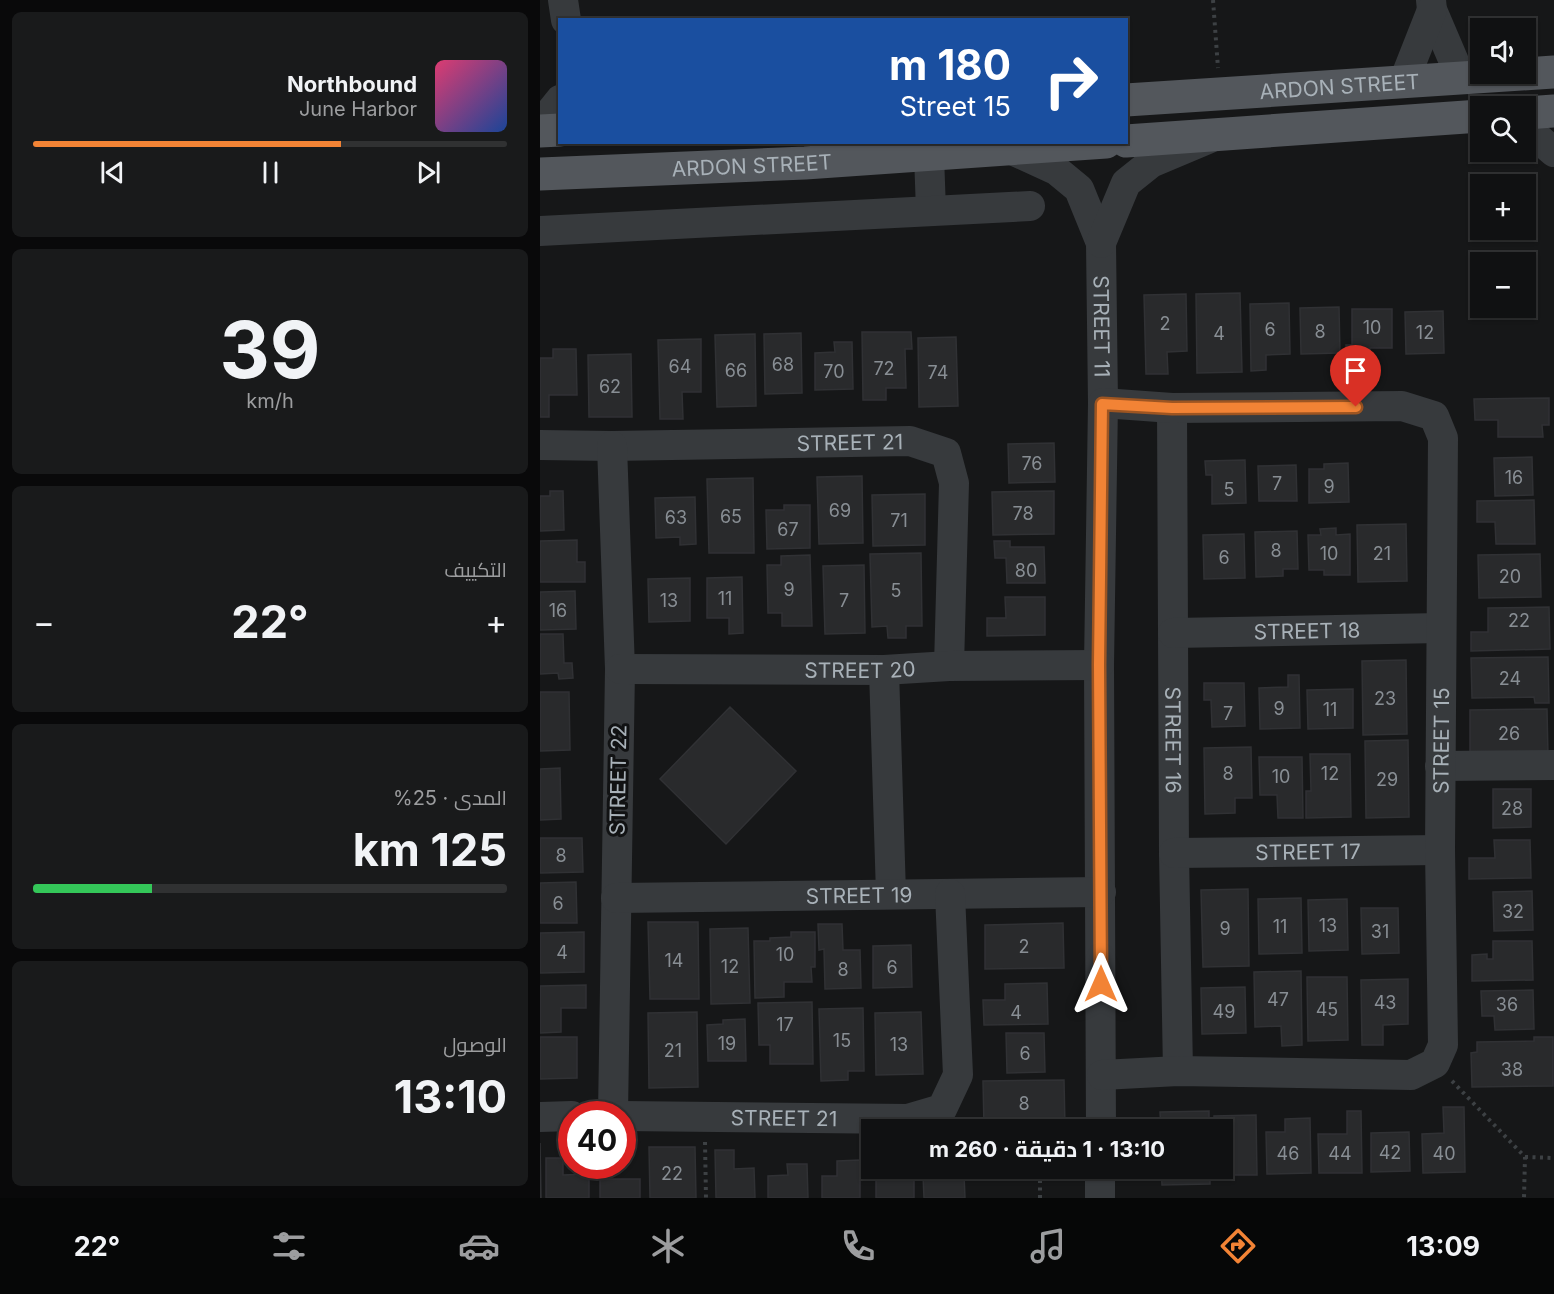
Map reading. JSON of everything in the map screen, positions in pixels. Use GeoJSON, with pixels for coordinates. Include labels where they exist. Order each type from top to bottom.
{"type":"FeatureCollection","features":[{"type":"Feature","properties":{"kind":"main road","name":"ARDON STREET"},"geometry":{"type":"LineString","coordinates":[[1128,100],[1554,72]]}},
{"type":"Feature","properties":{"kind":"main road"},"geometry":{"type":"LineString","coordinates":[[1536,112],[1554,111]]}},
{"type":"Feature","properties":{"kind":"main road","name":"ARDON STREET"},"geometry":{"type":"LineString","coordinates":[[1128,141],[1470,117]]}},
{"type":"Feature","properties":{"kind":"main road"},"geometry":{"type":"LineString","coordinates":[[540,131],[558,130]]}},
{"type":"Feature","properties":{"kind":"main road","name":"ARDON STREET"},"geometry":{"type":"LineString","coordinates":[[540,174],[734,155],[799,153],[929,155],[1079,144]]}},
{"type":"Feature","properties":{"kind":"street"},"geometry":{"type":"LineString","coordinates":[[564,0],[566,18]]}},
{"type":"Feature","properties":{"kind":"street"},"geometry":{"type":"LineString","coordinates":[[1431,5],[1461,78]]}},
{"type":"Feature","properties":{"kind":"street"},"geometry":{"type":"LineString","coordinates":[[1404,81],[1431,5]]}},
{"type":"Feature","properties":{"kind":"street"},"geometry":{"type":"LineString","coordinates":[[540,125],[558,102]]}},
{"type":"Feature","properties":{"kind":"street","name":"STREET 11"},"geometry":{"type":"LineString","coordinates":[[1101,243],[1126,183],[1151,163],[1218,135]]}},
{"type":"Feature","properties":{"kind":"street"},"geometry":{"type":"LineString","coordinates":[[1536,137],[1554,152]]}},
{"type":"Feature","properties":{"kind":"street","name":"STREET 11"},"geometry":{"type":"LineString","coordinates":[[1010,149],[1056,170],[1079,189],[1101,243],[1099,665],[1101,1119]]}},
{"type":"Feature","properties":{"kind":"street"},"geometry":{"type":"LineString","coordinates":[[929,155],[931,211]]}},
{"type":"Feature","properties":{"kind":"street"},"geometry":{"type":"LineString","coordinates":[[540,231],[1030,206]]}},
{"type":"Feature","properties":{"kind":"street","name":"STREET 15"},"geometry":{"type":"LineString","coordinates":[[1102,404],[1172,408],[1402,406],[1434,416],[1443,438],[1440,766],[1443,1045],[1435,1063]]}},
{"type":"Feature","properties":{"kind":"street","name":"STREET 16"},"geometry":{"type":"LineString","coordinates":[[1172,408],[1174,853],[1178,1071]]}},
{"type":"Feature","properties":{"kind":"street","name":"STREET 21"},"geometry":{"type":"LineString","coordinates":[[540,445],[612,447],[910,441],[946,453],[954,483],[949,666]]}},
{"type":"Feature","properties":{"kind":"street","name":"STREET 22"},"geometry":{"type":"LineString","coordinates":[[612,447],[620,669],[613,1101]]}},
{"type":"Feature","properties":{"kind":"street","name":"STREET 18"},"geometry":{"type":"LineString","coordinates":[[1173,633],[1441,628]]}},
{"type":"Feature","properties":{"kind":"street","name":"STREET 20"},"geometry":{"type":"LineString","coordinates":[[620,669],[884,670],[949,666],[1099,665]]}},
{"type":"Feature","properties":{"kind":"street"},"geometry":{"type":"LineString","coordinates":[[884,670],[891,894]]}},
{"type":"Feature","properties":{"kind":"street"},"geometry":{"type":"LineString","coordinates":[[1440,766],[1554,765]]}},
{"type":"Feature","properties":{"kind":"street","name":"STREET 17"},"geometry":{"type":"LineString","coordinates":[[1174,853],[1440,850]]}},
{"type":"Feature","properties":{"kind":"street","name":"STREET 19"},"geometry":{"type":"LineString","coordinates":[[616,898],[1101,892]]}},
{"type":"Feature","properties":{"kind":"street","name":"STREET 21"},"geometry":{"type":"LineString","coordinates":[[636,1116],[908,1119],[942,1109],[958,1075],[950,894]]}},
{"type":"Feature","properties":{"kind":"street"},"geometry":{"type":"LineString","coordinates":[[1102,1075],[1178,1071],[1411,1075],[1435,1063]]}},
{"type":"Feature","properties":{"kind":"street"},"geometry":{"type":"LineString","coordinates":[[540,1117],[558,1116]]}},
{"type":"Feature","properties":{"kind":"path"},"geometry":{"type":"LineString","coordinates":[[1213,0],[1219,93]]}},
{"type":"Feature","properties":{"kind":"path"},"geometry":{"type":"LineString","coordinates":[[1435,1063],[1525,1157],[1554,1158]]}},
{"type":"Feature","properties":{"kind":"path"},"geometry":{"type":"LineString","coordinates":[[705,1117],[706,1198]]}},
{"type":"Feature","properties":{"kind":"path"},"geometry":{"type":"LineString","coordinates":[[1524,1198],[1525,1157]]}},
{"type":"Feature","properties":{"kind":"path"},"geometry":{"type":"LineString","coordinates":[[1040,1198],[1040,1179],[1100,1182]]}},
{"type":"Feature","properties":{"kind":"building"},"geometry":{"type":"Polygon","coordinates":[[[1240,293],[1242,372],[1197,373],[1196,294],[1240,293]]]}},
{"type":"Feature","properties":{"kind":"building"},"geometry":{"type":"Polygon","coordinates":[[[1186,294],[1187,351],[1167,352],[1168,374],[1146,374],[1144,295],[1186,294]]]}},
{"type":"Feature","properties":{"kind":"building"},"geometry":{"type":"Polygon","coordinates":[[[1289,303],[1290,354],[1266,355],[1266,370],[1251,371],[1250,304],[1289,303]]]}},
{"type":"Feature","properties":{"kind":"building"},"geometry":{"type":"Polygon","coordinates":[[[1339,307],[1340,353],[1301,354],[1300,308],[1339,307]]]}},
{"type":"Feature","properties":{"kind":"building"},"geometry":{"type":"Polygon","coordinates":[[[1352,309],[1392,309],[1392,348],[1370,348],[1370,371],[1346,371],[1346,345],[1352,345],[1352,309]]]}},
{"type":"Feature","properties":{"kind":"building"},"geometry":{"type":"Polygon","coordinates":[[[1443,311],[1444,353],[1406,354],[1405,312],[1443,311]]]}},
{"type":"Feature","properties":{"kind":"building"},"geometry":{"type":"Polygon","coordinates":[[[862,332],[911,332],[912,349],[905,349],[906,388],[886,388],[886,400],[863,400],[862,332]]]}},
{"type":"Feature","properties":{"kind":"building"},"geometry":{"type":"Polygon","coordinates":[[[801,333],[802,393],[765,394],[764,334],[801,333]]]}},
{"type":"Feature","properties":{"kind":"building"},"geometry":{"type":"Polygon","coordinates":[[[755,334],[756,406],[717,407],[715,335],[755,334]]]}},
{"type":"Feature","properties":{"kind":"building"},"geometry":{"type":"Polygon","coordinates":[[[956,337],[958,406],[919,407],[918,338],[956,337]]]}},
{"type":"Feature","properties":{"kind":"building"},"geometry":{"type":"Polygon","coordinates":[[[701,339],[701,392],[682,392],[683,419],[660,419],[658,340],[701,339]]]}},
{"type":"Feature","properties":{"kind":"building"},"geometry":{"type":"Polygon","coordinates":[[[834,342],[852,342],[853,389],[815,390],[815,353],[835,352],[834,342]]]}},
{"type":"Feature","properties":{"kind":"building"},"geometry":{"type":"Polygon","coordinates":[[[553,349],[576,349],[577,395],[549,395],[549,417],[540,417],[540,358],[553,358],[553,349]]]}},
{"type":"Feature","properties":{"kind":"building"},"geometry":{"type":"Polygon","coordinates":[[[631,354],[632,417],[589,417],[588,355],[631,354]]]}},
{"type":"Feature","properties":{"kind":"building"},"geometry":{"type":"Polygon","coordinates":[[[1549,398],[1549,425],[1542,425],[1543,437],[1498,437],[1498,420],[1475,420],[1474,399],[1549,398]]]}},
{"type":"Feature","properties":{"kind":"building"},"geometry":{"type":"Polygon","coordinates":[[[1054,443],[1055,482],[1009,483],[1008,444],[1054,443]]]}},
{"type":"Feature","properties":{"kind":"building"},"geometry":{"type":"Polygon","coordinates":[[[1532,457],[1533,495],[1495,496],[1494,458],[1532,457]]]}},
{"type":"Feature","properties":{"kind":"building"},"geometry":{"type":"Polygon","coordinates":[[[1245,460],[1246,503],[1212,504],[1212,475],[1206,475],[1205,461],[1245,460]]]}},
{"type":"Feature","properties":{"kind":"building"},"geometry":{"type":"Polygon","coordinates":[[[1348,463],[1349,502],[1309,503],[1309,469],[1324,469],[1324,464],[1348,463]]]}},
{"type":"Feature","properties":{"kind":"building"},"geometry":{"type":"Polygon","coordinates":[[[1296,465],[1297,501],[1259,501],[1258,466],[1296,465]]]}},
{"type":"Feature","properties":{"kind":"building"},"geometry":{"type":"Polygon","coordinates":[[[862,476],[863,543],[819,544],[817,477],[862,476]]]}},
{"type":"Feature","properties":{"kind":"building"},"geometry":{"type":"Polygon","coordinates":[[[753,478],[754,553],[709,553],[707,479],[753,478]]]}},
{"type":"Feature","properties":{"kind":"building"},"geometry":{"type":"Polygon","coordinates":[[[550,491],[563,491],[564,530],[540,531],[540,496],[550,496],[550,491]]]}},
{"type":"Feature","properties":{"kind":"building"},"geometry":{"type":"Polygon","coordinates":[[[1054,491],[1054,534],[993,535],[992,492],[1054,491]]]}},
{"type":"Feature","properties":{"kind":"building"},"geometry":{"type":"Polygon","coordinates":[[[925,494],[925,545],[873,546],[872,495],[925,494]]]}},
{"type":"Feature","properties":{"kind":"building"},"geometry":{"type":"Polygon","coordinates":[[[695,497],[696,544],[680,545],[680,537],[656,538],[655,498],[695,497]]]}},
{"type":"Feature","properties":{"kind":"building"},"geometry":{"type":"Polygon","coordinates":[[[1534,500],[1535,544],[1496,544],[1495,522],[1477,522],[1477,501],[1534,500]]]}},
{"type":"Feature","properties":{"kind":"building"},"geometry":{"type":"Polygon","coordinates":[[[784,505],[810,505],[810,548],[767,549],[766,510],[784,510],[784,505]]]}},
{"type":"Feature","properties":{"kind":"building"},"geometry":{"type":"Polygon","coordinates":[[[1406,524],[1407,581],[1358,582],[1357,525],[1406,524]]]}},
{"type":"Feature","properties":{"kind":"building"},"geometry":{"type":"Polygon","coordinates":[[[1336,528],[1336,535],[1350,534],[1350,575],[1324,575],[1324,570],[1309,570],[1308,535],[1321,535],[1320,529],[1336,528]]]}},
{"type":"Feature","properties":{"kind":"building"},"geometry":{"type":"Polygon","coordinates":[[[1297,531],[1298,569],[1283,569],[1283,576],[1256,577],[1255,532],[1297,531]]]}},
{"type":"Feature","properties":{"kind":"building"},"geometry":{"type":"Polygon","coordinates":[[[1244,534],[1245,578],[1204,579],[1203,535],[1244,534]]]}},
{"type":"Feature","properties":{"kind":"building"},"geometry":{"type":"Polygon","coordinates":[[[577,540],[577,562],[585,562],[585,582],[540,582],[540,541],[577,540]]]}},
{"type":"Feature","properties":{"kind":"building"},"geometry":{"type":"Polygon","coordinates":[[[994,541],[1010,541],[1010,547],[1044,547],[1045,583],[1007,583],[1006,558],[995,558],[994,541]]]}},
{"type":"Feature","properties":{"kind":"building"},"geometry":{"type":"Polygon","coordinates":[[[921,553],[922,626],[906,626],[906,638],[888,638],[887,626],[872,627],[870,554],[921,553]]]}},
{"type":"Feature","properties":{"kind":"building"},"geometry":{"type":"Polygon","coordinates":[[[1540,554],[1541,597],[1479,598],[1478,555],[1540,554]]]}},
{"type":"Feature","properties":{"kind":"building"},"geometry":{"type":"Polygon","coordinates":[[[810,555],[812,626],[782,626],[782,613],[768,613],[767,565],[781,565],[781,556],[810,555]]]}},
{"type":"Feature","properties":{"kind":"building"},"geometry":{"type":"Polygon","coordinates":[[[864,565],[865,633],[825,634],[823,566],[864,565]]]}},
{"type":"Feature","properties":{"kind":"building"},"geometry":{"type":"Polygon","coordinates":[[[742,577],[743,633],[729,634],[729,618],[707,618],[707,578],[742,577]]]}},
{"type":"Feature","properties":{"kind":"building"},"geometry":{"type":"Polygon","coordinates":[[[690,578],[690,621],[649,622],[648,579],[690,578]]]}},
{"type":"Feature","properties":{"kind":"building"},"geometry":{"type":"Polygon","coordinates":[[[575,591],[576,629],[540,630],[540,592],[575,591]]]}},
{"type":"Feature","properties":{"kind":"building"},"geometry":{"type":"Polygon","coordinates":[[[1005,597],[1045,597],[1045,635],[987,636],[987,618],[1006,618],[1005,597]]]}},
{"type":"Feature","properties":{"kind":"building"},"geometry":{"type":"Polygon","coordinates":[[[1549,607],[1550,649],[1471,651],[1471,632],[1488,632],[1488,608],[1549,607]]]}},
{"type":"Feature","properties":{"kind":"building"},"geometry":{"type":"Polygon","coordinates":[[[540,634],[563,634],[564,663],[572,663],[573,678],[559,679],[558,673],[540,674],[540,634]]]}},
{"type":"Feature","properties":{"kind":"building"},"geometry":{"type":"Polygon","coordinates":[[[1548,657],[1549,703],[1535,703],[1534,697],[1472,698],[1471,658],[1548,657]]]}},
{"type":"Feature","properties":{"kind":"building"},"geometry":{"type":"Polygon","coordinates":[[[1406,660],[1407,734],[1363,735],[1362,661],[1406,660]]]}},
{"type":"Feature","properties":{"kind":"building"},"geometry":{"type":"Polygon","coordinates":[[[1288,675],[1299,675],[1300,728],[1260,729],[1259,688],[1288,687],[1288,675]]]}},
{"type":"Feature","properties":{"kind":"building"},"geometry":{"type":"Polygon","coordinates":[[[1204,683],[1244,683],[1245,726],[1212,727],[1211,700],[1204,700],[1204,683]]]}},
{"type":"Feature","properties":{"kind":"building"},"geometry":{"type":"Polygon","coordinates":[[[1353,689],[1353,728],[1308,729],[1307,690],[1353,689]]]}},
{"type":"Feature","properties":{"kind":"building"},"geometry":{"type":"Polygon","coordinates":[[[540,692],[569,692],[570,750],[540,751],[540,692]]]}},
{"type":"Feature","properties":{"kind":"building"},"geometry":{"type":"Polygon","coordinates":[[[730,707],[796,771],[726,844],[660,779],[730,707]]]}},
{"type":"Feature","properties":{"kind":"building"},"geometry":{"type":"Polygon","coordinates":[[[1547,709],[1548,756],[1470,757],[1470,710],[1547,709]]]}},
{"type":"Feature","properties":{"kind":"building"},"geometry":{"type":"Polygon","coordinates":[[[1408,740],[1409,817],[1366,818],[1365,741],[1408,740]]]}},
{"type":"Feature","properties":{"kind":"building"},"geometry":{"type":"Polygon","coordinates":[[[1251,747],[1252,798],[1235,798],[1235,813],[1205,814],[1204,748],[1251,747]]]}},
{"type":"Feature","properties":{"kind":"building"},"geometry":{"type":"Polygon","coordinates":[[[1310,754],[1350,754],[1351,817],[1306,818],[1306,791],[1311,791],[1310,754]]]}},
{"type":"Feature","properties":{"kind":"building"},"geometry":{"type":"Polygon","coordinates":[[[1259,757],[1302,757],[1303,818],[1278,818],[1277,795],[1260,795],[1259,757]]]}},
{"type":"Feature","properties":{"kind":"building"},"geometry":{"type":"Polygon","coordinates":[[[560,768],[561,819],[540,820],[540,769],[560,768]]]}},
{"type":"Feature","properties":{"kind":"building"},"geometry":{"type":"Polygon","coordinates":[[[1493,789],[1531,789],[1531,827],[1493,828],[1493,789]]]}},
{"type":"Feature","properties":{"kind":"building"},"geometry":{"type":"Polygon","coordinates":[[[540,838],[582,838],[583,872],[540,873],[540,838]]]}},
{"type":"Feature","properties":{"kind":"building"},"geometry":{"type":"Polygon","coordinates":[[[1494,840],[1530,840],[1531,878],[1469,879],[1469,858],[1495,858],[1494,840]]]}},
{"type":"Feature","properties":{"kind":"building"},"geometry":{"type":"Polygon","coordinates":[[[576,882],[577,923],[540,923],[540,883],[576,882]]]}},
{"type":"Feature","properties":{"kind":"building"},"geometry":{"type":"Polygon","coordinates":[[[1248,889],[1249,966],[1203,967],[1201,890],[1248,889]]]}},
{"type":"Feature","properties":{"kind":"building"},"geometry":{"type":"Polygon","coordinates":[[[1532,891],[1533,930],[1494,931],[1493,892],[1532,891]]]}},
{"type":"Feature","properties":{"kind":"building"},"geometry":{"type":"Polygon","coordinates":[[[1301,898],[1302,953],[1259,954],[1258,899],[1301,898]]]}},
{"type":"Feature","properties":{"kind":"building"},"geometry":{"type":"Polygon","coordinates":[[[1347,899],[1348,950],[1309,951],[1308,900],[1347,899]]]}},
{"type":"Feature","properties":{"kind":"building"},"geometry":{"type":"Polygon","coordinates":[[[1361,908],[1398,908],[1399,953],[1362,954],[1361,908]]]}},
{"type":"Feature","properties":{"kind":"building"},"geometry":{"type":"Polygon","coordinates":[[[648,922],[698,922],[699,999],[650,999],[648,922]]]}},
{"type":"Feature","properties":{"kind":"building"},"geometry":{"type":"Polygon","coordinates":[[[1063,923],[1064,968],[985,969],[985,925],[1063,923]]]}},
{"type":"Feature","properties":{"kind":"building"},"geometry":{"type":"Polygon","coordinates":[[[818,924],[842,924],[843,950],[860,950],[861,988],[825,989],[824,949],[819,950],[818,924]]]}},
{"type":"Feature","properties":{"kind":"building"},"geometry":{"type":"Polygon","coordinates":[[[748,928],[750,1003],[711,1004],[710,929],[748,928]]]}},
{"type":"Feature","properties":{"kind":"building"},"geometry":{"type":"Polygon","coordinates":[[[584,932],[584,972],[540,973],[540,933],[584,932]]]}},
{"type":"Feature","properties":{"kind":"building"},"geometry":{"type":"Polygon","coordinates":[[[791,932],[815,932],[815,967],[811,967],[812,982],[784,982],[784,997],[755,998],[754,941],[791,937],[791,932]]]}},
{"type":"Feature","properties":{"kind":"building"},"geometry":{"type":"Polygon","coordinates":[[[1493,941],[1532,941],[1533,980],[1472,981],[1472,955],[1487,954],[1487,959],[1493,959],[1493,941]]]}},
{"type":"Feature","properties":{"kind":"building"},"geometry":{"type":"Polygon","coordinates":[[[911,945],[912,987],[873,988],[873,946],[911,945]]]}},
{"type":"Feature","properties":{"kind":"building"},"geometry":{"type":"Polygon","coordinates":[[[1301,971],[1302,1045],[1282,1046],[1281,1026],[1255,1027],[1254,972],[1301,971]]]}},
{"type":"Feature","properties":{"kind":"building"},"geometry":{"type":"Polygon","coordinates":[[[1307,977],[1347,977],[1348,1040],[1308,1041],[1307,977]]]}},
{"type":"Feature","properties":{"kind":"building"},"geometry":{"type":"Polygon","coordinates":[[[1408,979],[1408,1024],[1383,1025],[1383,1045],[1362,1045],[1361,980],[1408,979]]]}},
{"type":"Feature","properties":{"kind":"building"},"geometry":{"type":"Polygon","coordinates":[[[1047,983],[1048,1024],[984,1025],[983,1000],[1005,1000],[1005,984],[1047,983]]]}},
{"type":"Feature","properties":{"kind":"building"},"geometry":{"type":"Polygon","coordinates":[[[586,985],[586,1008],[561,1008],[561,1032],[540,1033],[540,986],[586,985]]]}},
{"type":"Feature","properties":{"kind":"building"},"geometry":{"type":"Polygon","coordinates":[[[1245,987],[1246,1033],[1202,1034],[1201,988],[1245,987]]]}},
{"type":"Feature","properties":{"kind":"building"},"geometry":{"type":"Polygon","coordinates":[[[1533,990],[1534,1029],[1495,1030],[1494,1016],[1482,1016],[1481,991],[1533,990]]]}},
{"type":"Feature","properties":{"kind":"building"},"geometry":{"type":"Polygon","coordinates":[[[812,1002],[813,1064],[770,1064],[770,1045],[759,1045],[758,1003],[812,1002]]]}},
{"type":"Feature","properties":{"kind":"building"},"geometry":{"type":"Polygon","coordinates":[[[863,1008],[864,1071],[848,1071],[848,1080],[821,1081],[819,1009],[863,1008]]]}},
{"type":"Feature","properties":{"kind":"building"},"geometry":{"type":"Polygon","coordinates":[[[697,1012],[698,1087],[649,1088],[648,1013],[697,1012]]]}},
{"type":"Feature","properties":{"kind":"building"},"geometry":{"type":"Polygon","coordinates":[[[921,1012],[923,1074],[876,1075],[875,1013],[921,1012]]]}},
{"type":"Feature","properties":{"kind":"building"},"geometry":{"type":"Polygon","coordinates":[[[745,1019],[746,1061],[708,1061],[707,1025],[723,1024],[723,1020],[745,1019]]]}},
{"type":"Feature","properties":{"kind":"building"},"geometry":{"type":"Polygon","coordinates":[[[1006,1033],[1044,1033],[1045,1072],[1007,1073],[1006,1033]]]}},
{"type":"Feature","properties":{"kind":"building"},"geometry":{"type":"Polygon","coordinates":[[[540,1037],[577,1037],[577,1078],[540,1079],[540,1037]]]}},
{"type":"Feature","properties":{"kind":"building"},"geometry":{"type":"Polygon","coordinates":[[[1534,1037],[1553,1037],[1553,1086],[1472,1087],[1471,1053],[1477,1052],[1477,1042],[1534,1041],[1534,1037]]]}},
{"type":"Feature","properties":{"kind":"building"},"geometry":{"type":"Polygon","coordinates":[[[1064,1080],[1065,1119],[984,1119],[983,1081],[1064,1080]]]}},
{"type":"Feature","properties":{"kind":"building"},"geometry":{"type":"Polygon","coordinates":[[[1443,1107],[1464,1107],[1465,1172],[1423,1173],[1422,1134],[1444,1133],[1443,1107]]]}},
{"type":"Feature","properties":{"kind":"building"},"geometry":{"type":"Polygon","coordinates":[[[1209,1111],[1209,1119],[1160,1119],[1160,1112],[1209,1111]]]}},
{"type":"Feature","properties":{"kind":"building"},"geometry":{"type":"Polygon","coordinates":[[[1347,1111],[1361,1111],[1362,1173],[1319,1173],[1318,1134],[1347,1134],[1347,1111]]]}},
{"type":"Feature","properties":{"kind":"building"},"geometry":{"type":"Polygon","coordinates":[[[1256,1115],[1257,1175],[1233,1175],[1233,1119],[1214,1119],[1214,1116],[1256,1115]]]}},
{"type":"Feature","properties":{"kind":"building"},"geometry":{"type":"Polygon","coordinates":[[[1310,1118],[1311,1173],[1267,1174],[1266,1132],[1285,1132],[1285,1119],[1310,1118]]]}},
{"type":"Feature","properties":{"kind":"building"},"geometry":{"type":"Polygon","coordinates":[[[1409,1132],[1410,1171],[1371,1172],[1371,1133],[1409,1132]]]}},
{"type":"Feature","properties":{"kind":"building"},"geometry":{"type":"Polygon","coordinates":[[[540,1143],[541,1198],[540,1198],[540,1143]]]}},
{"type":"Feature","properties":{"kind":"building"},"geometry":{"type":"Polygon","coordinates":[[[649,1147],[695,1147],[696,1198],[650,1198],[649,1147]]]}},
{"type":"Feature","properties":{"kind":"building"},"geometry":{"type":"Polygon","coordinates":[[[715,1150],[734,1150],[734,1169],[754,1168],[755,1198],[716,1198],[715,1150]]]}},
{"type":"Feature","properties":{"kind":"building"},"geometry":{"type":"Polygon","coordinates":[[[546,1158],[558,1158],[558,1179],[589,1179],[589,1198],[546,1198],[546,1158]]]}},
{"type":"Feature","properties":{"kind":"building"},"geometry":{"type":"Polygon","coordinates":[[[860,1160],[860,1198],[822,1198],[822,1176],[837,1176],[837,1161],[860,1160]]]}},
{"type":"Feature","properties":{"kind":"building"},"geometry":{"type":"Polygon","coordinates":[[[787,1164],[807,1164],[808,1198],[768,1198],[768,1176],[788,1175],[787,1164]]]}},
{"type":"Feature","properties":{"kind":"building"},"geometry":{"type":"Polygon","coordinates":[[[600,1179],[640,1179],[640,1198],[600,1198],[600,1179]]]}},
{"type":"Feature","properties":{"kind":"building"},"geometry":{"type":"Polygon","coordinates":[[[876,1179],[914,1179],[914,1198],[876,1198],[876,1179]]]}},
{"type":"Feature","properties":{"kind":"building"},"geometry":{"type":"Polygon","coordinates":[[[923,1179],[964,1179],[965,1198],[924,1198],[923,1179]]]}},
{"type":"Feature","properties":{"kind":"building"},"geometry":{"type":"Polygon","coordinates":[[[1162,1179],[1210,1179],[1210,1184],[1162,1185],[1162,1179]]]}},
{"type":"Feature","properties":{"kind":"route"},"geometry":{"type":"LineString","coordinates":[[1101,984],[1099,665],[1102,404],[1172,408],[1356,407]]}}]}
